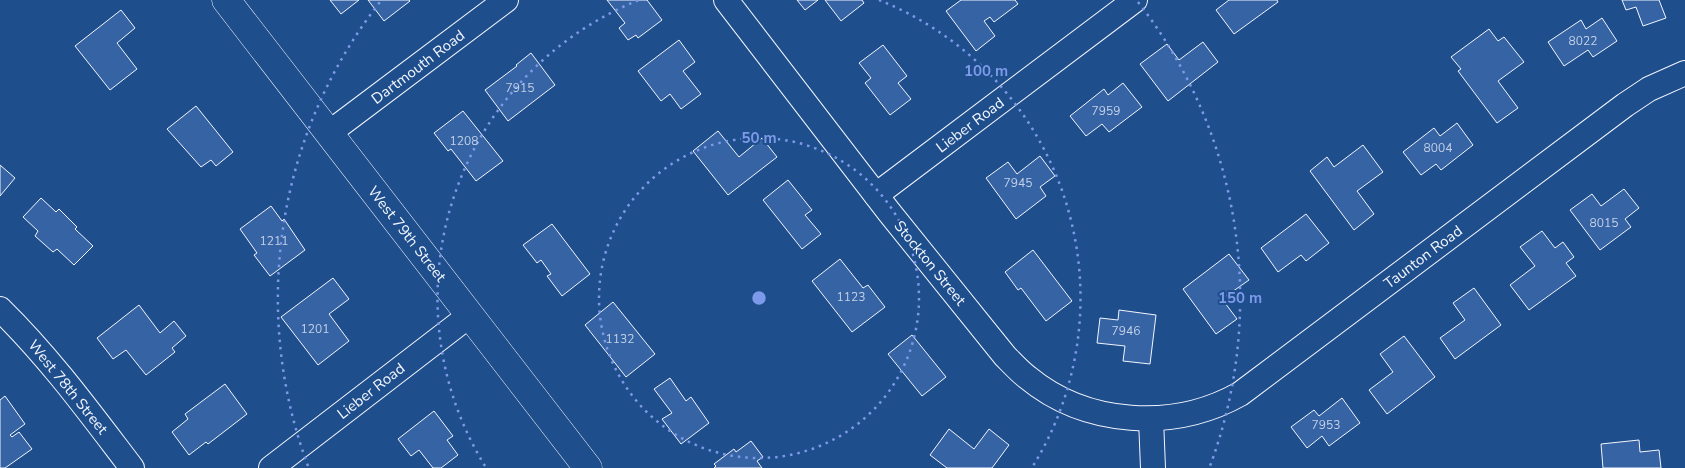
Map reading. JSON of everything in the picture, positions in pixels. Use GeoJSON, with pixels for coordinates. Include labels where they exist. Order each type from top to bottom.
{"type":"FeatureCollection","features":[{"type":"Feature","properties":{"kind":"main road","name":"West 79th Street"},"geometry":{"type":"LineString","coordinates":[[226,0],[588,468]]}},
{"type":"Feature","properties":{"kind":"street","name":"Dartmouth Road"},"geometry":{"type":"LineString","coordinates":[[330,133],[506,0]]}},
{"type":"Feature","properties":{"kind":"street","name":"Stockton Street"},"geometry":{"type":"LineString","coordinates":[[726,0],[876,195],[1005,356],[1026,377],[1061,399],[1089,411],[1120,417],[1151,418]]}},
{"type":"Feature","properties":{"kind":"street","name":"Lieber Road"},"geometry":{"type":"LineString","coordinates":[[876,195],[1135,0]]}},
{"type":"Feature","properties":{"kind":"street","name":"Taunton Road"},"geometry":{"type":"LineString","coordinates":[[1151,418],[1177,417],[1198,412],[1217,406],[1240,394],[1625,105],[1649,89],[1685,72]]}},
{"type":"Feature","properties":{"kind":"street","name":"West 78th Street"},"geometry":{"type":"LineString","coordinates":[[0,309],[30,339],[64,378],[132,468]]}},
{"type":"Feature","properties":{"kind":"street","name":"Lieber Road"},"geometry":{"type":"LineString","coordinates":[[272,468],[470,315]]}},
{"type":"Feature","properties":{"kind":"street"},"geometry":{"type":"LineString","coordinates":[[1151,418],[1153,468]]}},
{"type":"Feature","properties":{"kind":"building"},"geometry":{"type":"Polygon","coordinates":[[[330,0],[359,0],[341,14],[330,0]]]}},
{"type":"Feature","properties":{"kind":"building"},"geometry":{"type":"Polygon","coordinates":[[[368,0],[409,0],[410,1],[384,21],[368,0]]]}},
{"type":"Feature","properties":{"kind":"building"},"geometry":{"type":"Polygon","coordinates":[[[607,0],[647,0],[662,20],[638,38],[636,35],[628,40],[619,28],[625,23],[607,0]]]}},
{"type":"Feature","properties":{"kind":"building"},"geometry":{"type":"Polygon","coordinates":[[[797,0],[818,0],[805,10],[797,0]]]}},
{"type":"Feature","properties":{"kind":"building"},"geometry":{"type":"Polygon","coordinates":[[[825,0],[862,0],[864,3],[841,21],[825,0]]]}},
{"type":"Feature","properties":{"kind":"building"},"geometry":{"type":"Polygon","coordinates":[[[961,0],[1015,0],[1018,4],[994,22],[990,17],[984,21],[995,36],[976,51],[946,11],[961,0]]]}},
{"type":"Feature","properties":{"kind":"building"},"geometry":{"type":"Polygon","coordinates":[[[1229,0],[1277,0],[1278,2],[1234,34],[1216,10],[1229,0]]]}},
{"type":"Feature","properties":{"kind":"building"},"geometry":{"type":"Polygon","coordinates":[[[1622,0],[1659,0],[1666,18],[1643,26],[1636,7],[1626,10],[1622,0]]]}},
{"type":"Feature","properties":{"kind":"building"},"geometry":{"type":"Polygon","coordinates":[[[121,10],[135,28],[117,43],[137,69],[110,90],[75,46],[121,10]]]}},
{"type":"Feature","properties":{"kind":"building"},"geometry":{"type":"Polygon","coordinates":[[[1602,18],[1617,41],[1593,57],[1588,50],[1564,66],[1548,42],[1581,20],[1586,29],[1602,18]]]}},
{"type":"Feature","properties":{"kind":"building"},"geometry":{"type":"Polygon","coordinates":[[[1489,29],[1498,41],[1504,37],[1524,62],[1498,81],[1518,108],[1497,123],[1458,71],[1461,69],[1451,57],[1489,29]]]}},
{"type":"Feature","properties":{"kind":"building"},"geometry":{"type":"Polygon","coordinates":[[[679,40],[695,62],[683,71],[701,94],[681,109],[670,94],[661,101],[638,71],[679,40]]]}},
{"type":"Feature","properties":{"kind":"building"},"geometry":{"type":"Polygon","coordinates":[[[1203,42],[1218,62],[1168,101],[1140,64],[1167,44],[1179,60],[1203,42]]]}},
{"type":"Feature","properties":{"kind":"building"},"geometry":{"type":"Polygon","coordinates":[[[883,45],[907,76],[898,83],[911,99],[890,115],[865,83],[871,78],[859,63],[883,45]]]}},
{"type":"Feature","properties":{"kind":"building"},"geometry":{"type":"Polygon","coordinates":[[[531,53],[555,85],[508,121],[485,90],[531,53]]]}},
{"type":"Feature","properties":{"kind":"building"},"geometry":{"type":"Polygon","coordinates":[[[1123,83],[1142,107],[1109,132],[1102,124],[1086,136],[1070,116],[1104,89],[1108,95],[1123,83]]]}},
{"type":"Feature","properties":{"kind":"building"},"geometry":{"type":"Polygon","coordinates":[[[196,106],[233,152],[216,166],[211,160],[201,167],[167,129],[196,106]]]}},
{"type":"Feature","properties":{"kind":"building"},"geometry":{"type":"Polygon","coordinates":[[[463,111],[503,161],[476,181],[451,149],[448,151],[434,133],[463,111]]]}},
{"type":"Feature","properties":{"kind":"building"},"geometry":{"type":"Polygon","coordinates":[[[1457,123],[1473,145],[1441,170],[1436,164],[1421,175],[1403,152],[1434,128],[1440,136],[1457,123]]]}},
{"type":"Feature","properties":{"kind":"building"},"geometry":{"type":"Polygon","coordinates":[[[718,131],[739,157],[762,138],[777,157],[728,195],[693,151],[718,131]]]}},
{"type":"Feature","properties":{"kind":"building"},"geometry":{"type":"Polygon","coordinates":[[[1363,145],[1383,172],[1357,191],[1374,214],[1354,230],[1310,171],[1327,157],[1334,167],[1363,145]]]}},
{"type":"Feature","properties":{"kind":"building"},"geometry":{"type":"Polygon","coordinates":[[[1040,156],[1055,176],[1040,187],[1046,196],[1016,219],[986,178],[1008,162],[1017,174],[1040,156]]]}},
{"type":"Feature","properties":{"kind":"building"},"geometry":{"type":"Polygon","coordinates":[[[0,165],[15,178],[0,196],[0,165]]]}},
{"type":"Feature","properties":{"kind":"building"},"geometry":{"type":"Polygon","coordinates":[[[788,180],[812,210],[805,215],[821,234],[802,249],[763,200],[788,180]]]}},
{"type":"Feature","properties":{"kind":"building"},"geometry":{"type":"Polygon","coordinates":[[[1624,189],[1639,208],[1625,219],[1631,227],[1600,250],[1570,210],[1592,194],[1601,206],[1624,189]]]}},
{"type":"Feature","properties":{"kind":"building"},"geometry":{"type":"Polygon","coordinates":[[[41,198],[56,212],[59,209],[77,227],[75,229],[93,246],[74,265],[57,249],[53,252],[35,236],[38,231],[23,217],[41,198]]]}},
{"type":"Feature","properties":{"kind":"building"},"geometry":{"type":"Polygon","coordinates":[[[271,206],[282,221],[284,219],[305,250],[270,276],[254,255],[257,253],[240,229],[271,206]]]}},
{"type":"Feature","properties":{"kind":"building"},"geometry":{"type":"Polygon","coordinates":[[[1306,214],[1329,243],[1306,261],[1301,255],[1278,272],[1261,248],[1306,214]]]}},
{"type":"Feature","properties":{"kind":"building"},"geometry":{"type":"Polygon","coordinates":[[[552,224],[590,274],[562,296],[547,276],[551,274],[541,260],[537,263],[523,245],[552,224]]]}},
{"type":"Feature","properties":{"kind":"building"},"geometry":{"type":"Polygon","coordinates":[[[1542,231],[1555,248],[1563,242],[1574,257],[1566,263],[1576,276],[1529,310],[1510,285],[1535,266],[1520,247],[1542,231]]]}},
{"type":"Feature","properties":{"kind":"building"},"geometry":{"type":"Polygon","coordinates":[[[1033,250],[1072,301],[1046,321],[1021,288],[1018,290],[1005,272],[1033,250]]]}},
{"type":"Feature","properties":{"kind":"building"},"geometry":{"type":"Polygon","coordinates":[[[1229,254],[1249,280],[1222,299],[1237,319],[1216,334],[1183,289],[1229,254]]]}},
{"type":"Feature","properties":{"kind":"building"},"geometry":{"type":"Polygon","coordinates":[[[840,259],[863,288],[868,285],[885,307],[852,332],[812,281],[840,259]]]}},
{"type":"Feature","properties":{"kind":"building"},"geometry":{"type":"Polygon","coordinates":[[[333,278],[349,299],[329,314],[349,341],[318,365],[281,317],[333,278]]]}},
{"type":"Feature","properties":{"kind":"building"},"geometry":{"type":"Polygon","coordinates":[[[1474,288],[1501,325],[1455,359],[1440,338],[1465,320],[1453,303],[1474,288]]]}},
{"type":"Feature","properties":{"kind":"building"},"geometry":{"type":"Polygon","coordinates":[[[613,302],[655,354],[626,377],[585,325],[613,302]]]}},
{"type":"Feature","properties":{"kind":"building"},"geometry":{"type":"Polygon","coordinates":[[[139,305],[160,333],[174,321],[186,336],[172,348],[175,352],[146,375],[126,350],[113,359],[97,338],[139,305]]]}},
{"type":"Feature","properties":{"kind":"building"},"geometry":{"type":"Polygon","coordinates":[[[1119,310],[1156,315],[1150,364],[1123,361],[1125,346],[1097,343],[1100,318],[1118,320],[1119,310]]]}},
{"type":"Feature","properties":{"kind":"building"},"geometry":{"type":"Polygon","coordinates":[[[912,335],[946,377],[922,396],[888,354],[912,335]]]}},
{"type":"Feature","properties":{"kind":"building"},"geometry":{"type":"Polygon","coordinates":[[[1404,336],[1435,377],[1387,414],[1369,390],[1393,372],[1380,354],[1404,336]]]}},
{"type":"Feature","properties":{"kind":"building"},"geometry":{"type":"Polygon","coordinates":[[[670,378],[686,401],[691,397],[709,423],[681,444],[662,419],[672,413],[654,389],[670,378]]]}},
{"type":"Feature","properties":{"kind":"building"},"geometry":{"type":"Polygon","coordinates":[[[225,384],[247,414],[208,444],[206,442],[189,455],[172,432],[188,419],[185,414],[225,384]]]}},
{"type":"Feature","properties":{"kind":"building"},"geometry":{"type":"Polygon","coordinates":[[[5,396],[25,424],[10,435],[12,437],[19,432],[32,449],[5,468],[0,468],[0,400],[5,396]]]}},
{"type":"Feature","properties":{"kind":"building"},"geometry":{"type":"Polygon","coordinates":[[[1342,398],[1360,423],[1329,446],[1322,436],[1307,448],[1291,427],[1314,410],[1319,416],[1342,398]]]}},
{"type":"Feature","properties":{"kind":"building"},"geometry":{"type":"Polygon","coordinates":[[[434,411],[453,436],[447,440],[458,455],[441,468],[433,468],[419,450],[411,456],[398,439],[434,411]]]}},
{"type":"Feature","properties":{"kind":"building"},"geometry":{"type":"Polygon","coordinates":[[[949,429],[974,449],[989,429],[1009,445],[992,468],[947,468],[930,455],[949,429]]]}},
{"type":"Feature","properties":{"kind":"building"},"geometry":{"type":"Polygon","coordinates":[[[1639,440],[1640,452],[1659,450],[1661,468],[1603,468],[1601,444],[1639,440]]]}},
{"type":"Feature","properties":{"kind":"building"},"geometry":{"type":"Polygon","coordinates":[[[751,441],[763,457],[757,461],[762,468],[714,468],[716,466],[714,464],[734,449],[736,452],[751,441]]]}}]}
